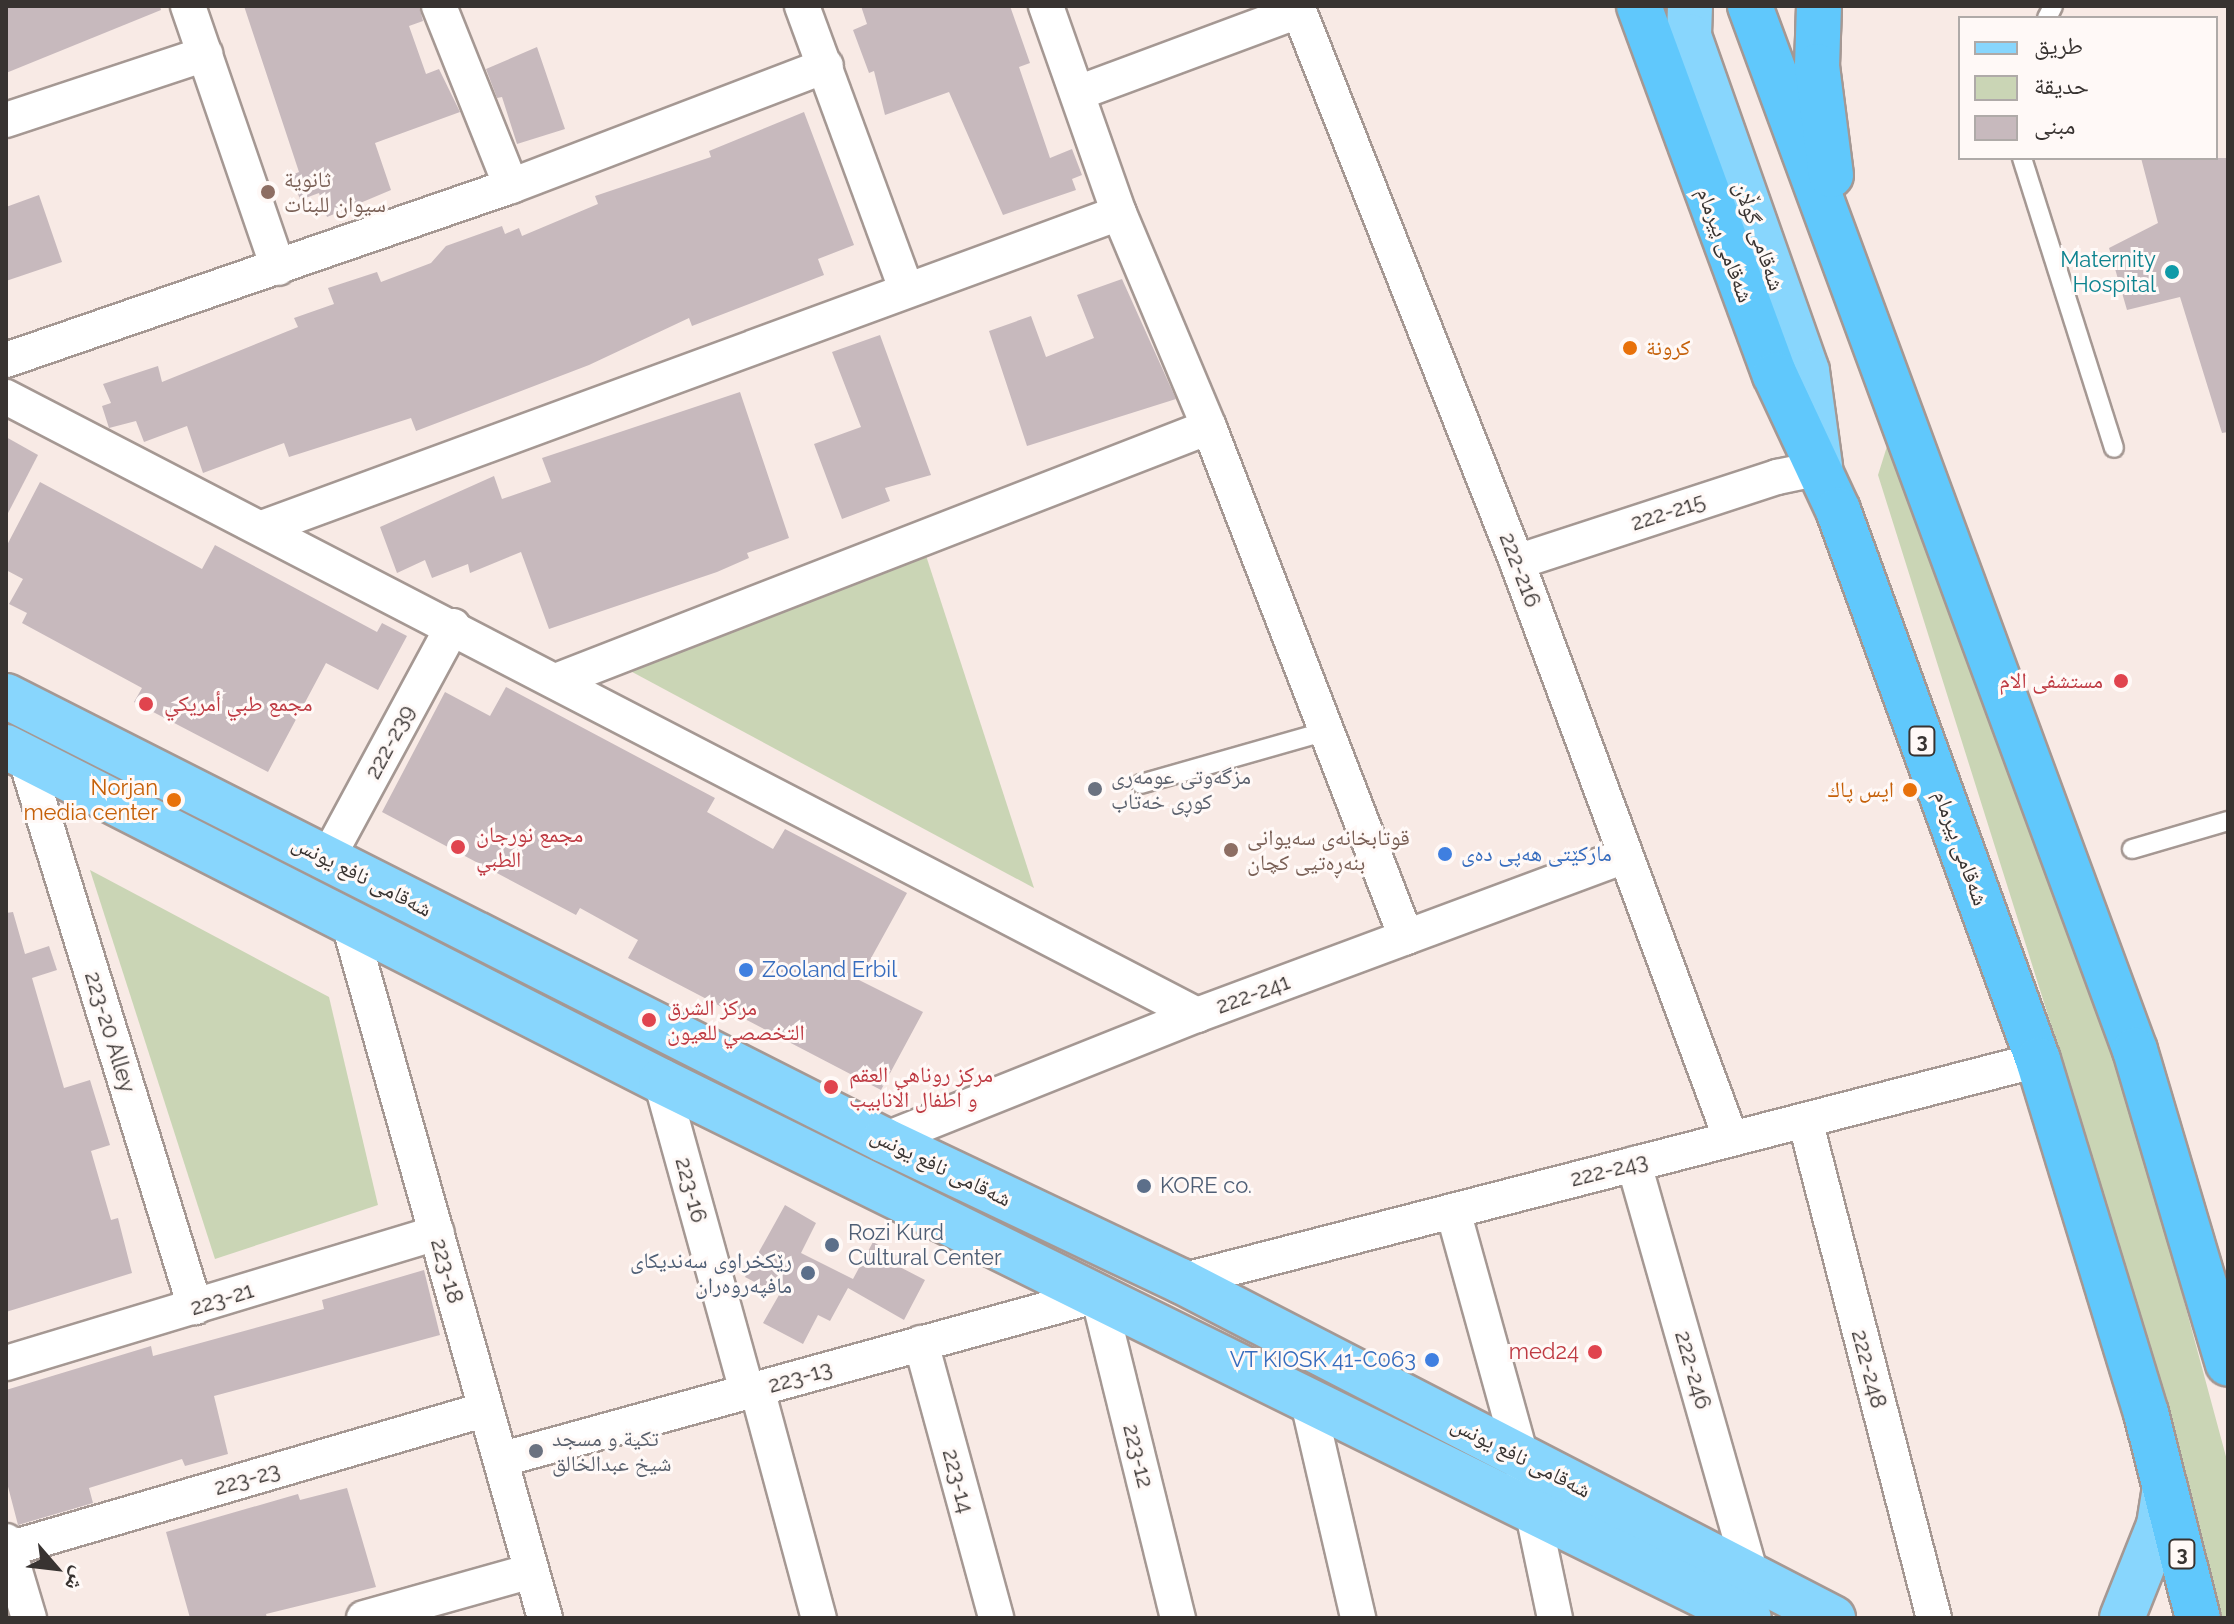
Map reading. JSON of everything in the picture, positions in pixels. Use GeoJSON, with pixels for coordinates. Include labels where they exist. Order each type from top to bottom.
{"type":"FeatureCollection","features":[{"type":"Feature","properties":{"kind":"highway","name":"شەقامی پیرمام"},"geometry":{"type":"LineString","coordinates":[[1639,6],[1775,375],[1821,468],[2038,1060],[2165,1489],[2198,1618]]}},
{"type":"Feature","properties":{"kind":"highway"},"geometry":{"type":"LineString","coordinates":[[1750,6],[2135,1050],[2228,1363]]}},
{"type":"Feature","properties":{"kind":"highway"},"geometry":{"type":"LineString","coordinates":[[1819,6],[1817,66],[1840,249]]}},
{"type":"Feature","properties":{"kind":"main road","name":"شەقامی گوڵان"},"geometry":{"type":"LineString","coordinates":[[1690,6],[1689,36],[1807,371],[1821,468]]}},
{"type":"Feature","properties":{"kind":"main road","name":"شەقامی نافع یونس"},"geometry":{"type":"LineString","coordinates":[[6,696],[884,1140],[1181,1281],[1521,1457],[1750,1597]]}},
{"type":"Feature","properties":{"kind":"main road","name":"شەقامی نافع یونس"},"geometry":{"type":"LineString","coordinates":[[16,752],[661,1081],[1534,1511],[1750,1597],[1833,1618]]}},
{"type":"Feature","properties":{"kind":"main road"},"geometry":{"type":"LineString","coordinates":[[1098,1295],[1120,1252]]}},
{"type":"Feature","properties":{"kind":"main road"},"geometry":{"type":"LineString","coordinates":[[2122,1618],[2159,1525],[2165,1489]]}},
{"type":"Feature","properties":{"kind":"street"},"geometry":{"type":"LineString","coordinates":[[188,6],[278,268]]}},
{"type":"Feature","properties":{"kind":"street"},"geometry":{"type":"LineString","coordinates":[[439,6],[511,186]]}},
{"type":"Feature","properties":{"kind":"street"},"geometry":{"type":"LineString","coordinates":[[802,6],[906,289]]}},
{"type":"Feature","properties":{"kind":"street"},"geometry":{"type":"LineString","coordinates":[[1046,6],[1119,213],[1209,427],[1406,937]]}},
{"type":"Feature","properties":{"kind":"street"},"geometry":{"type":"LineString","coordinates":[[1078,93],[1297,8]]}},
{"type":"Feature","properties":{"kind":"street","name":"222-216"},"geometry":{"type":"LineString","coordinates":[[1297,8],[1517,562],[1731,1139]]}},
{"type":"Feature","properties":{"kind":"street"},"geometry":{"type":"LineString","coordinates":[[6,120],[205,54]]}},
{"type":"Feature","properties":{"kind":"street"},"geometry":{"type":"LineString","coordinates":[[6,360],[511,186],[826,66]]}},
{"type":"Feature","properties":{"kind":"street"},"geometry":{"type":"LineString","coordinates":[[262,528],[1119,213]]}},
{"type":"Feature","properties":{"kind":"street"},"geometry":{"type":"LineString","coordinates":[[6,397],[558,680],[1197,1015]]}},
{"type":"Feature","properties":{"kind":"street"},"geometry":{"type":"LineString","coordinates":[[558,680],[1209,427]]}},
{"type":"Feature","properties":{"kind":"street","name":"222-215"},"geometry":{"type":"LineString","coordinates":[[1517,562],[1777,477],[1821,468]]}},
{"type":"Feature","properties":{"kind":"street","name":"222-239"},"geometry":{"type":"LineString","coordinates":[[327,859],[453,626]]}},
{"type":"Feature","properties":{"kind":"street","name":"223-20 Alley"},"geometry":{"type":"LineString","coordinates":[[16,752],[195,1307]]}},
{"type":"Feature","properties":{"kind":"street","name":"222-241"},"geometry":{"type":"LineString","coordinates":[[884,1140],[1197,1015],[1625,856]]}},
{"type":"Feature","properties":{"kind":"street","name":"223-18"},"geometry":{"type":"LineString","coordinates":[[349,924],[486,1409],[503,1459],[545,1618]]}},
{"type":"Feature","properties":{"kind":"street","name":"222-243"},"geometry":{"type":"LineString","coordinates":[[1181,1281],[2038,1060]]}},
{"type":"Feature","properties":{"kind":"street","name":"223-16"},"geometry":{"type":"LineString","coordinates":[[661,1081],[819,1618]]}},
{"type":"Feature","properties":{"kind":"street","name":"222-248"},"geometry":{"type":"LineString","coordinates":[[1805,1120],[1934,1618]]}},
{"type":"Feature","properties":{"kind":"street","name":"222-246"},"geometry":{"type":"LineString","coordinates":[[1634,1164],[1750,1597]]}},
{"type":"Feature","properties":{"kind":"street"},"geometry":{"type":"LineString","coordinates":[[1453,1211],[1521,1457],[1555,1618]]}},
{"type":"Feature","properties":{"kind":"street","name":"223-21"},"geometry":{"type":"LineString","coordinates":[[6,1363],[437,1233]]}},
{"type":"Feature","properties":{"kind":"street","name":"223-13"},"geometry":{"type":"LineString","coordinates":[[503,1459],[1098,1295]]}},
{"type":"Feature","properties":{"kind":"street","name":"223-12"},"geometry":{"type":"LineString","coordinates":[[1098,1295],[1178,1618]]}},
{"type":"Feature","properties":{"kind":"street","name":"223-14"},"geometry":{"type":"LineString","coordinates":[[921,1343],[996,1618]]}},
{"type":"Feature","properties":{"kind":"street"},"geometry":{"type":"LineString","coordinates":[[1307,1398],[1358,1618]]}},
{"type":"Feature","properties":{"kind":"street","name":"223-23"},"geometry":{"type":"LineString","coordinates":[[7,1545],[486,1409]]}},
{"type":"Feature","properties":{"kind":"street"},"geometry":{"type":"LineString","coordinates":[[7,1545],[12,1585],[29,1618]]}},
{"type":"Feature","properties":{"kind":"street"},"geometry":{"type":"LineString","coordinates":[[364,1618],[531,1571]]}},
{"type":"Feature","properties":{"kind":"lane"},"geometry":{"type":"LineString","coordinates":[[2023,160],[2114,448]]}},
{"type":"Feature","properties":{"kind":"lane"},"geometry":{"type":"LineString","coordinates":[[1141,784],[1327,731]]}},
{"type":"Feature","properties":{"kind":"lane"},"geometry":{"type":"LineString","coordinates":[[2132,849],[2227,824]]}},
{"type":"Feature","properties":{"kind":"green space"},"geometry":{"type":"Polygon","coordinates":[[[1889,440],[2105,1025],[2170,1249],[2228,1464],[2228,1618],[2221,1618],[2058,1047],[1878,475],[1889,440]]]}},
{"type":"Feature","properties":{"kind":"green space"},"geometry":{"type":"Polygon","coordinates":[[[919,534],[1034,888],[608,659],[919,534]]]}},
{"type":"Feature","properties":{"kind":"green space"},"geometry":{"type":"Polygon","coordinates":[[[90,870],[329,997],[378,1205],[215,1259],[90,870]]]}},
{"type":"Feature","properties":{"kind":"building"},"geometry":{"type":"Polygon","coordinates":[[[6,6],[160,6],[161,10],[6,73],[6,6]]]}},
{"type":"Feature","properties":{"kind":"building"},"geometry":{"type":"Polygon","coordinates":[[[244,6],[419,6],[423,21],[409,26],[426,74],[439,69],[460,112],[375,143],[391,190],[327,217],[319,193],[300,200],[292,175],[299,172],[244,6]]]}},
{"type":"Feature","properties":{"kind":"building"},"geometry":{"type":"Polygon","coordinates":[[[861,6],[1010,6],[1030,63],[1019,67],[1050,158],[1072,149],[1082,175],[1072,179],[1076,190],[1003,215],[949,92],[885,115],[874,71],[869,73],[853,30],[867,24],[861,6]]]}},
{"type":"Feature","properties":{"kind":"building"},"geometry":{"type":"Polygon","coordinates":[[[537,47],[565,129],[517,144],[502,97],[497,98],[486,69],[537,47]]]}},
{"type":"Feature","properties":{"kind":"building"},"geometry":{"type":"Polygon","coordinates":[[[804,112],[854,245],[818,259],[824,275],[692,326],[689,318],[589,365],[416,431],[411,418],[289,457],[284,443],[203,473],[187,426],[144,442],[136,421],[109,428],[102,406],[111,403],[103,384],[158,366],[162,382],[298,327],[294,318],[334,304],[328,288],[377,272],[381,282],[431,263],[446,246],[502,226],[505,234],[519,228],[522,236],[598,204],[595,196],[711,157],[709,151],[804,112]]]}},
{"type":"Feature","properties":{"kind":"building","name":"Maternity Hospital"},"geometry":{"type":"Polygon","coordinates":[[[2228,158],[2228,432],[2222,433],[2180,297],[2127,310],[2109,248],[2158,223],[2142,160],[2228,158]]]}},
{"type":"Feature","properties":{"kind":"building"},"geometry":{"type":"Polygon","coordinates":[[[39,195],[62,262],[6,281],[6,207],[39,195]]]}},
{"type":"Feature","properties":{"kind":"building"},"geometry":{"type":"Polygon","coordinates":[[[1122,279],[1176,399],[1027,446],[989,331],[1031,316],[1046,357],[1094,338],[1077,295],[1122,279]]]}},
{"type":"Feature","properties":{"kind":"building"},"geometry":{"type":"Polygon","coordinates":[[[880,335],[931,475],[885,488],[890,501],[842,519],[814,444],[861,427],[832,352],[880,335]]]}},
{"type":"Feature","properties":{"kind":"building"},"geometry":{"type":"Polygon","coordinates":[[[740,392],[789,538],[747,553],[749,558],[717,572],[549,629],[521,552],[470,573],[468,564],[432,578],[425,560],[397,573],[380,527],[494,476],[502,499],[551,482],[542,458],[740,392]]]}},
{"type":"Feature","properties":{"kind":"building"},"geometry":{"type":"Polygon","coordinates":[[[6,437],[38,455],[6,517],[6,437]]]}},
{"type":"Feature","properties":{"kind":"building"},"geometry":{"type":"Polygon","coordinates":[[[40,482],[202,569],[215,545],[377,632],[382,623],[407,636],[378,690],[326,663],[268,772],[134,702],[142,688],[22,623],[27,613],[9,604],[23,579],[6,570],[6,547],[40,482]]]}},
{"type":"Feature","properties":{"kind":"building"},"geometry":{"type":"Polygon","coordinates":[[[506,687],[715,798],[707,812],[773,849],[785,829],[907,893],[859,980],[923,1012],[881,1090],[628,958],[638,940],[580,908],[576,915],[382,812],[445,692],[490,716],[506,687]]]}},
{"type":"Feature","properties":{"kind":"building"},"geometry":{"type":"Polygon","coordinates":[[[13,912],[25,954],[49,946],[57,970],[32,978],[64,1088],[90,1080],[110,1145],[91,1151],[111,1220],[118,1218],[132,1273],[6,1312],[6,913],[13,912]]]}},
{"type":"Feature","properties":{"kind":"building"},"geometry":{"type":"Polygon","coordinates":[[[785,1205],[816,1223],[801,1253],[853,1279],[873,1242],[900,1257],[896,1265],[925,1280],[904,1320],[848,1288],[830,1321],[818,1315],[803,1344],[763,1323],[779,1295],[745,1277],[785,1205]]]}},
{"type":"Feature","properties":{"kind":"building"},"geometry":{"type":"Polygon","coordinates":[[[424,1270],[440,1335],[214,1396],[228,1454],[185,1466],[182,1459],[89,1488],[93,1503],[18,1525],[6,1479],[6,1390],[151,1346],[153,1356],[324,1309],[322,1300],[424,1270]]]}},
{"type":"Feature","properties":{"kind":"building"},"geometry":{"type":"Polygon","coordinates":[[[347,1488],[376,1587],[266,1614],[267,1618],[190,1618],[166,1532],[298,1494],[300,1500],[347,1488]]]}},
{"type":"Feature","properties":{"kind":"place","name":"ثانوية سيوان للبنات"},"geometry":{"type":"Point","coordinates":[268,192]}},
{"type":"Feature","properties":{"kind":"place","name":"Maternity Hospital"},"geometry":{"type":"Point","coordinates":[2172,272]}},
{"type":"Feature","properties":{"kind":"place","name":"كرونة"},"geometry":{"type":"Point","coordinates":[1630,348]}},
{"type":"Feature","properties":{"kind":"place","name":"مستشفى الام"},"geometry":{"type":"Point","coordinates":[2121,681]}},
{"type":"Feature","properties":{"kind":"place","name":"مجمع طبي أمریکي"},"geometry":{"type":"Point","coordinates":[146,704]}},
{"type":"Feature","properties":{"kind":"place","name":"مزگەوتی عومەری کوڕی خەتاب"},"geometry":{"type":"Point","coordinates":[1095,789]}},
{"type":"Feature","properties":{"kind":"place","name":"ايس پاك"},"geometry":{"type":"Point","coordinates":[1910,790]}},
{"type":"Feature","properties":{"kind":"place","name":"Norjan media center"},"geometry":{"type":"Point","coordinates":[174,800]}},
{"type":"Feature","properties":{"kind":"place","name":"مجمع نورجان الطبي"},"geometry":{"type":"Point","coordinates":[458,847]}},
{"type":"Feature","properties":{"kind":"place","name":"قوتابخانەی سەیوانی بنەڕەتیی کچان"},"geometry":{"type":"Point","coordinates":[1231,850]}},
{"type":"Feature","properties":{"kind":"place","name":"مارکێتی هەپی دەی"},"geometry":{"type":"Point","coordinates":[1445,854]}},
{"type":"Feature","properties":{"kind":"place","name":"Zooland Erbil"},"geometry":{"type":"Point","coordinates":[746,970]}},
{"type":"Feature","properties":{"kind":"place","name":"مركز الشرق التخصصي للعيون"},"geometry":{"type":"Point","coordinates":[649,1020]}},
{"type":"Feature","properties":{"kind":"place","name":"مركز روناهي العقم و اطفال الانابيب"},"geometry":{"type":"Point","coordinates":[831,1087]}},
{"type":"Feature","properties":{"kind":"place","name":"KORE co."},"geometry":{"type":"Point","coordinates":[1144,1186]}},
{"type":"Feature","properties":{"kind":"place","name":"Rozi Kurd Cultural Center"},"geometry":{"type":"Point","coordinates":[832,1245]}},
{"type":"Feature","properties":{"kind":"place","name":"رێکخراوی سەندیکای مافپەروەران"},"geometry":{"type":"Point","coordinates":[808,1273]}},
{"type":"Feature","properties":{"kind":"place","name":"med24"},"geometry":{"type":"Point","coordinates":[1595,1352]}},
{"type":"Feature","properties":{"kind":"place","name":"VT KIOSK 41-C063"},"geometry":{"type":"Point","coordinates":[1432,1360]}},
{"type":"Feature","properties":{"kind":"place","name":"تكية و مسجد شيخ عبدالخالق"},"geometry":{"type":"Point","coordinates":[536,1451]}}]}
